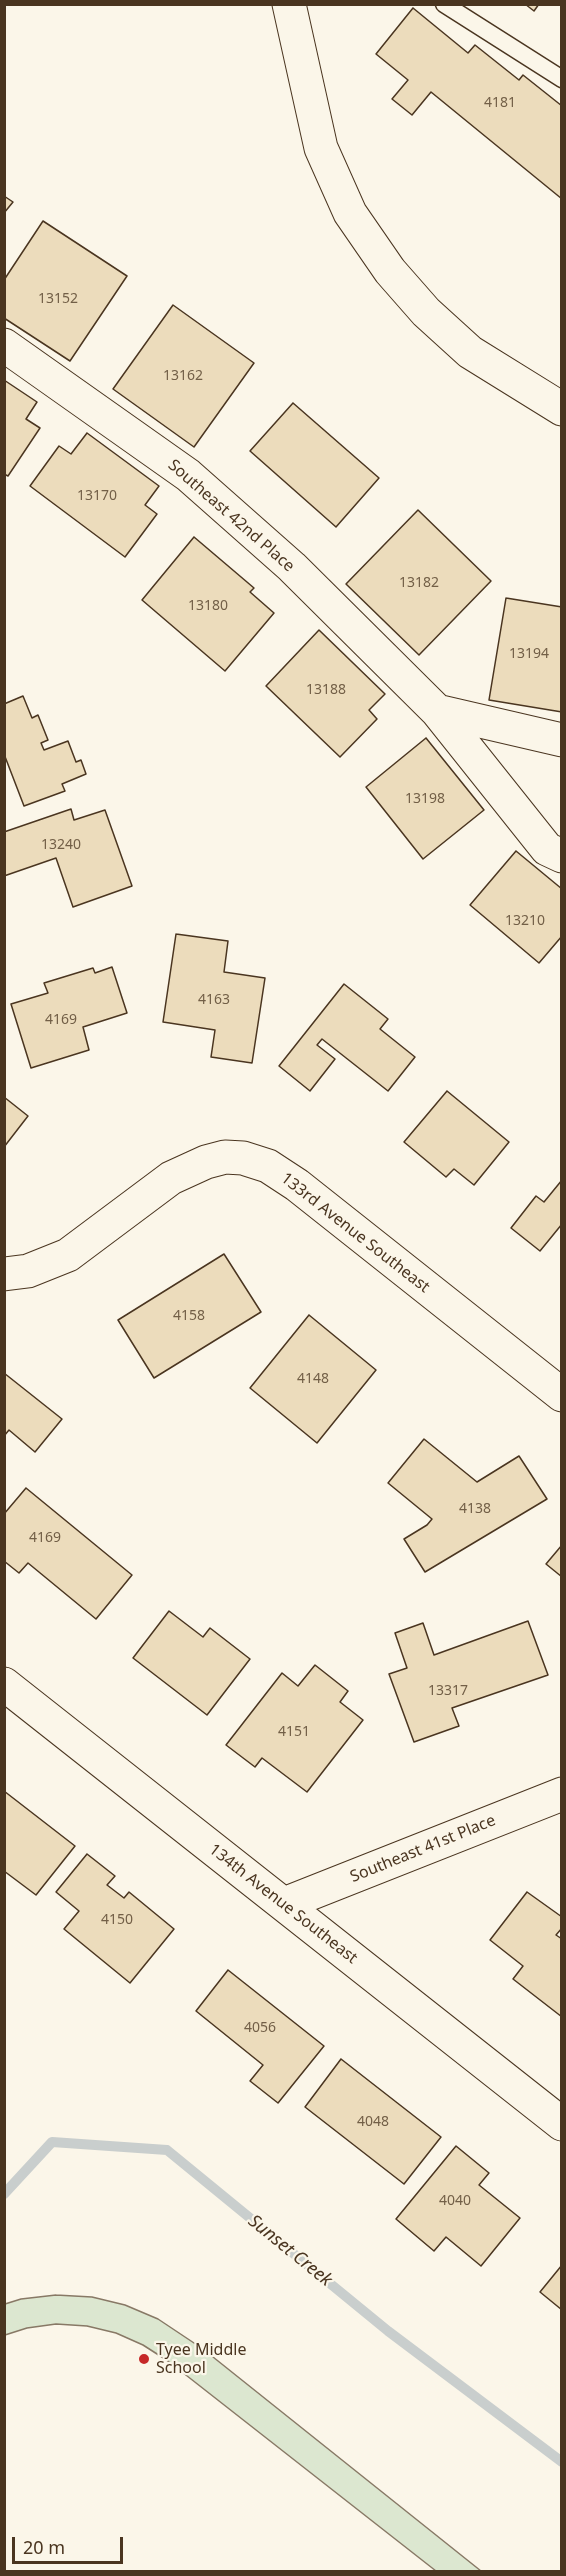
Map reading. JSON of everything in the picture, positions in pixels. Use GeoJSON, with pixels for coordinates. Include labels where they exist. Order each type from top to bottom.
{"type":"FeatureCollection","features":[{"type":"Feature","properties":{"kind":"street"},"geometry":{"type":"LineString","coordinates":[[289,4],[321,148],[350,213],[390,271],[426,312],[470,352],[561,409]]}},
{"type":"Feature","properties":{"kind":"street","name":"Southeast 42nd Place"},"geometry":{"type":"LineString","coordinates":[[4,345],[188,475],[292,567],[437,711],[547,849],[561,856]]}},
{"type":"Feature","properties":{"kind":"street"},"geometry":{"type":"LineString","coordinates":[[437,711],[561,740]]}},
{"type":"Feature","properties":{"kind":"street","name":"133rd Avenue Southeast"},"geometry":{"type":"LineString","coordinates":[[4,1274],[28,1271],[68,1255],[171,1178],[206,1162],[225,1157],[243,1158],[268,1166],[297,1185],[561,1395]]}},
{"type":"Feature","properties":{"kind":"street","name":"134th Avenue Southeast"},"geometry":{"type":"LineString","coordinates":[[4,1684],[561,2124]]}},
{"type":"Feature","properties":{"kind":"street","name":"Southeast 41st Place"},"geometry":{"type":"LineString","coordinates":[[284,1904],[561,1794]]}},
{"type":"Feature","properties":{"kind":"lane"},"geometry":{"type":"LineString","coordinates":[[444,4],[561,79]]}},
{"type":"Feature","properties":{"kind":"green space"},"geometry":{"type":"Polygon","coordinates":[[[56,2295],[92,2297],[125,2305],[158,2319],[203,2349],[481,2571],[436,2571],[168,2361],[143,2345],[116,2333],[87,2326],[56,2324],[27,2328],[5,2335],[5,2304],[21,2299],[56,2295]]]}},
{"type":"Feature","properties":{"kind":"building"},"geometry":{"type":"Polygon","coordinates":[[[525,4],[539,4],[534,11],[525,4]]]}},
{"type":"Feature","properties":{"kind":"building"},"geometry":{"type":"Polygon","coordinates":[[[413,8],[468,53],[475,45],[519,80],[523,75],[562,106],[562,199],[431,92],[412,115],[392,99],[408,80],[376,54],[413,8]]]}},
{"type":"Feature","properties":{"kind":"building"},"geometry":{"type":"Polygon","coordinates":[[[4,196],[13,202],[4,213],[4,196]]]}},
{"type":"Feature","properties":{"kind":"building"},"geometry":{"type":"Polygon","coordinates":[[[43,221],[127,276],[70,361],[4,318],[4,280],[43,221]]]}},
{"type":"Feature","properties":{"kind":"building"},"geometry":{"type":"Polygon","coordinates":[[[173,305],[254,363],[194,447],[113,389],[173,305]]]}},
{"type":"Feature","properties":{"kind":"building"},"geometry":{"type":"Polygon","coordinates":[[[4,380],[37,402],[26,419],[40,428],[8,476],[4,474],[4,380]]]}},
{"type":"Feature","properties":{"kind":"building"},"geometry":{"type":"Polygon","coordinates":[[[293,403],[379,478],[336,527],[250,451],[293,403]]]}},
{"type":"Feature","properties":{"kind":"building"},"geometry":{"type":"Polygon","coordinates":[[[87,433],[159,486],[145,505],[157,514],[125,557],[30,486],[59,446],[71,454],[87,433]]]}},
{"type":"Feature","properties":{"kind":"building"},"geometry":{"type":"Polygon","coordinates":[[[418,510],[491,581],[419,655],[346,584],[418,510]]]}},
{"type":"Feature","properties":{"kind":"building"},"geometry":{"type":"Polygon","coordinates":[[[194,537],[254,588],[250,592],[274,613],[225,671],[142,600],[194,537]]]}},
{"type":"Feature","properties":{"kind":"building"},"geometry":{"type":"Polygon","coordinates":[[[506,598],[562,607],[562,712],[489,700],[506,598]]]}},
{"type":"Feature","properties":{"kind":"building"},"geometry":{"type":"Polygon","coordinates":[[[319,630],[385,694],[369,710],[377,719],[340,757],[266,686],[319,630]]]}},
{"type":"Feature","properties":{"kind":"building"},"geometry":{"type":"Polygon","coordinates":[[[23,696],[32,718],[38,715],[48,740],[41,743],[44,750],[68,741],[76,762],[81,760],[86,774],[62,784],[65,791],[24,806],[4,754],[4,704],[23,696]]]}},
{"type":"Feature","properties":{"kind":"building"},"geometry":{"type":"Polygon","coordinates":[[[426,738],[484,810],[423,859],[366,787],[426,738]]]}},
{"type":"Feature","properties":{"kind":"building"},"geometry":{"type":"Polygon","coordinates":[[[71,809],[74,820],[105,810],[132,886],[73,907],[56,858],[4,876],[4,832],[71,809]]]}},
{"type":"Feature","properties":{"kind":"building"},"geometry":{"type":"Polygon","coordinates":[[[516,851],[562,889],[562,936],[539,963],[470,905],[516,851]]]}},
{"type":"Feature","properties":{"kind":"building"},"geometry":{"type":"Polygon","coordinates":[[[176,934],[228,941],[224,972],[265,978],[252,1063],[211,1057],[215,1030],[163,1022],[176,934]]]}},
{"type":"Feature","properties":{"kind":"building"},"geometry":{"type":"Polygon","coordinates":[[[112,967],[127,1013],[83,1027],[89,1050],[31,1068],[11,1004],[48,993],[44,983],[93,968],[95,973],[112,967]]]}},
{"type":"Feature","properties":{"kind":"building"},"geometry":{"type":"Polygon","coordinates":[[[344,984],[388,1019],[380,1029],[415,1057],[388,1091],[322,1039],[317,1045],[335,1059],[310,1091],[279,1066],[344,984]]]}},
{"type":"Feature","properties":{"kind":"building"},"geometry":{"type":"Polygon","coordinates":[[[447,1091],[509,1142],[474,1185],[454,1169],[446,1177],[404,1142],[447,1091]]]}},
{"type":"Feature","properties":{"kind":"building"},"geometry":{"type":"Polygon","coordinates":[[[4,1097],[28,1116],[4,1147],[4,1097]]]}},
{"type":"Feature","properties":{"kind":"building"},"geometry":{"type":"Polygon","coordinates":[[[562,1180],[562,1224],[540,1251],[511,1228],[536,1196],[544,1202],[562,1180]]]}},
{"type":"Feature","properties":{"kind":"building"},"geometry":{"type":"Polygon","coordinates":[[[224,1254],[261,1312],[154,1378],[118,1320],[224,1254]]]}},
{"type":"Feature","properties":{"kind":"building"},"geometry":{"type":"Polygon","coordinates":[[[309,1315],[376,1370],[317,1443],[250,1388],[309,1315]]]}},
{"type":"Feature","properties":{"kind":"building"},"geometry":{"type":"Polygon","coordinates":[[[4,1373],[62,1419],[35,1452],[9,1430],[4,1436],[4,1373]]]}},
{"type":"Feature","properties":{"kind":"building"},"geometry":{"type":"Polygon","coordinates":[[[424,1439],[477,1482],[519,1456],[547,1499],[425,1572],[404,1539],[427,1525],[432,1519],[388,1483],[424,1439]]]}},
{"type":"Feature","properties":{"kind":"building"},"geometry":{"type":"Polygon","coordinates":[[[26,1488],[132,1575],[96,1619],[28,1563],[19,1573],[4,1561],[4,1514],[26,1488]]]}},
{"type":"Feature","properties":{"kind":"building"},"geometry":{"type":"Polygon","coordinates":[[[562,1545],[562,1577],[546,1564],[562,1545]]]}},
{"type":"Feature","properties":{"kind":"building"},"geometry":{"type":"Polygon","coordinates":[[[169,1611],[203,1637],[210,1628],[250,1659],[207,1715],[133,1658],[169,1611]]]}},
{"type":"Feature","properties":{"kind":"building"},"geometry":{"type":"Polygon","coordinates":[[[528,1621],[548,1675],[452,1708],[459,1726],[414,1742],[389,1674],[407,1668],[395,1633],[423,1623],[434,1655],[528,1621]]]}},
{"type":"Feature","properties":{"kind":"building"},"geometry":{"type":"Polygon","coordinates":[[[315,1665],[348,1691],[340,1702],[363,1720],[307,1792],[262,1758],[255,1767],[226,1745],[282,1673],[298,1686],[315,1665]]]}},
{"type":"Feature","properties":{"kind":"building"},"geometry":{"type":"Polygon","coordinates":[[[4,1791],[75,1846],[36,1895],[4,1871],[4,1791]]]}},
{"type":"Feature","properties":{"kind":"building"},"geometry":{"type":"Polygon","coordinates":[[[87,1854],[115,1876],[107,1885],[124,1898],[129,1892],[174,1929],[130,1983],[64,1929],[79,1911],[56,1892],[87,1854]]]}},
{"type":"Feature","properties":{"kind":"building"},"geometry":{"type":"Polygon","coordinates":[[[527,1892],[562,1917],[562,1928],[556,1935],[562,1939],[562,2017],[513,1979],[523,1966],[490,1940],[527,1892]]]}},
{"type":"Feature","properties":{"kind":"building"},"geometry":{"type":"Polygon","coordinates":[[[228,1970],[324,2046],[278,2103],[250,2081],[263,2065],[196,2011],[228,1970]]]}},
{"type":"Feature","properties":{"kind":"building"},"geometry":{"type":"Polygon","coordinates":[[[341,2059],[441,2137],[404,2184],[305,2107],[341,2059]]]}},
{"type":"Feature","properties":{"kind":"building"},"geometry":{"type":"Polygon","coordinates":[[[456,2146],[489,2173],[479,2185],[520,2218],[481,2266],[446,2237],[434,2251],[396,2219],[456,2146]]]}},
{"type":"Feature","properties":{"kind":"building"},"geometry":{"type":"Polygon","coordinates":[[[562,2265],[562,2310],[540,2292],[562,2265]]]}},
{"type":"Feature","properties":{"kind":"waterway","name":"Sunset Creek"},"geometry":{"type":"LineString","coordinates":[[4,2194],[52,2142],[167,2150],[388,2331],[562,2462]]}},
{"type":"Feature","properties":{"kind":"place","name":"Tyee Middle School"},"geometry":{"type":"Point","coordinates":[144,2359]}}]}
